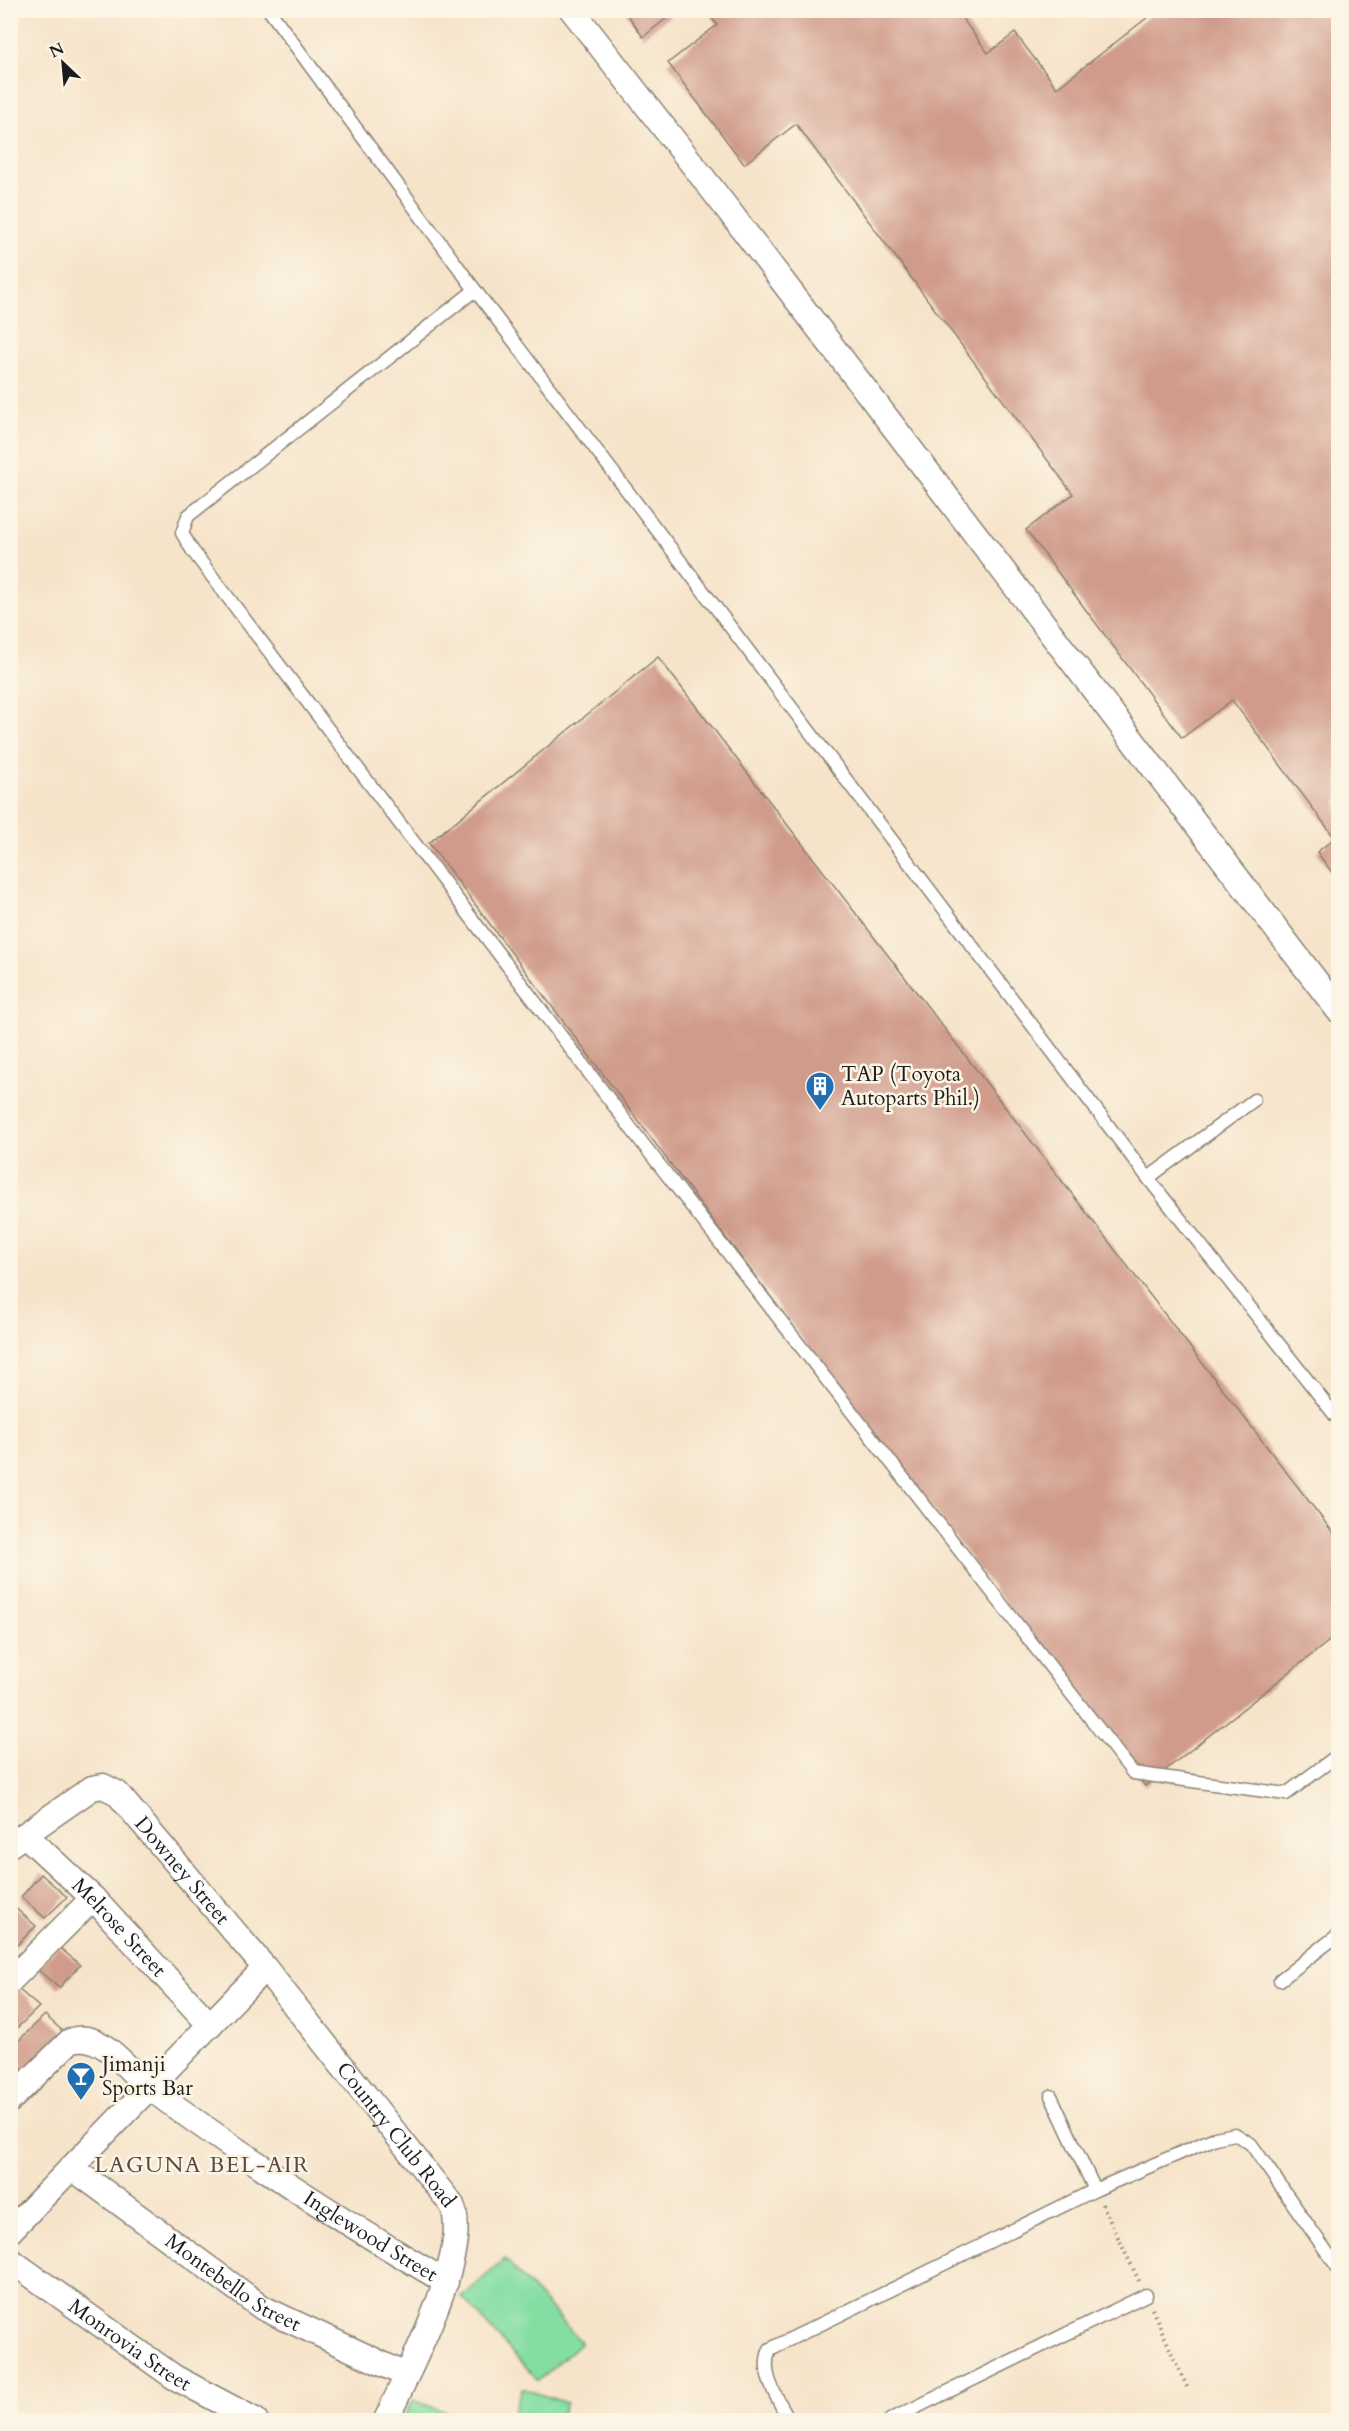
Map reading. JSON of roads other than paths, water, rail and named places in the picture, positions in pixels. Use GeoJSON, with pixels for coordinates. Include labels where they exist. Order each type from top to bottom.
{"type":"FeatureCollection","features":[{"type":"Feature","properties":{"kind":"street"},"geometry":{"type":"LineString","coordinates":[[572,10],[736,221],[1338,1010]]}},
{"type":"Feature","properties":{"kind":"street","name":"Downey Street"},"geometry":{"type":"LineString","coordinates":[[18,1840],[92,1788],[103,1786],[117,1793],[265,1968]]}},
{"type":"Feature","properties":{"kind":"street","name":"Melrose Street"},"geometry":{"type":"LineString","coordinates":[[18,1840],[93,1898],[210,2025]]}},
{"type":"Feature","properties":{"kind":"street"},"geometry":{"type":"LineString","coordinates":[[10,1981],[93,1898]]}},
{"type":"Feature","properties":{"kind":"street"},"geometry":{"type":"LineString","coordinates":[[10,2231],[265,1968]]}},
{"type":"Feature","properties":{"kind":"street","name":"Country Club Road"},"geometry":{"type":"LineString","coordinates":[[265,1968],[453,2205],[458,2217],[458,2231],[446,2282],[386,2421]]}},
{"type":"Feature","properties":{"kind":"street","name":"Inglewood Street"},"geometry":{"type":"LineString","coordinates":[[10,2100],[70,2041],[81,2036],[95,2039],[150,2088],[354,2229],[446,2282]]}},
{"type":"Feature","properties":{"kind":"street","name":"Montebello Street"},"geometry":{"type":"LineString","coordinates":[[72,2168],[263,2307],[406,2375]]}},
{"type":"Feature","properties":{"kind":"street","name":"Monrovia Street"},"geometry":{"type":"LineString","coordinates":[[10,2260],[174,2377],[255,2421]]}},
{"type":"Feature","properties":{"kind":"lane"},"geometry":{"type":"LineString","coordinates":[[269,10],[474,290],[1148,1178],[1338,1419]]}},
{"type":"Feature","properties":{"kind":"lane"},"geometry":{"type":"LineString","coordinates":[[474,290],[188,516],[182,533],[192,550],[643,1144],[1133,1773],[1286,1794],[1338,1755]]}},
{"type":"Feature","properties":{"kind":"lane"},"geometry":{"type":"LineString","coordinates":[[1148,1178],[1254,1100]]}},
{"type":"Feature","properties":{"kind":"lane"},"geometry":{"type":"LineString","coordinates":[[1280,1980],[1338,1935]]}},
{"type":"Feature","properties":{"kind":"lane"},"geometry":{"type":"LineString","coordinates":[[1052,2096],[1095,2190]]}},
{"type":"Feature","properties":{"kind":"lane"},"geometry":{"type":"LineString","coordinates":[[789,2421],[766,2374],[765,2361],[770,2349],[1095,2190],[1215,2138],[1235,2134],[1251,2144],[1338,2268]]}},
{"type":"Feature","properties":{"kind":"lane"},"geometry":{"type":"LineString","coordinates":[[890,2421],[1146,2295]]}},
{"type":"Feature","properties":{"kind":"place","name":"TAP (Toyota Autoparts Phil.)"},"geometry":{"type":"Point","coordinates":[820,1112]}},
{"type":"Feature","properties":{"kind":"place","name":"Jimanji Sports Bar"},"geometry":{"type":"Point","coordinates":[81,2102]}},
{"type":"Feature","properties":{"kind":"district","name":"LAGUNA BEL-AIR"},"geometry":{"type":"Point","coordinates":[202,2164]}}]}
